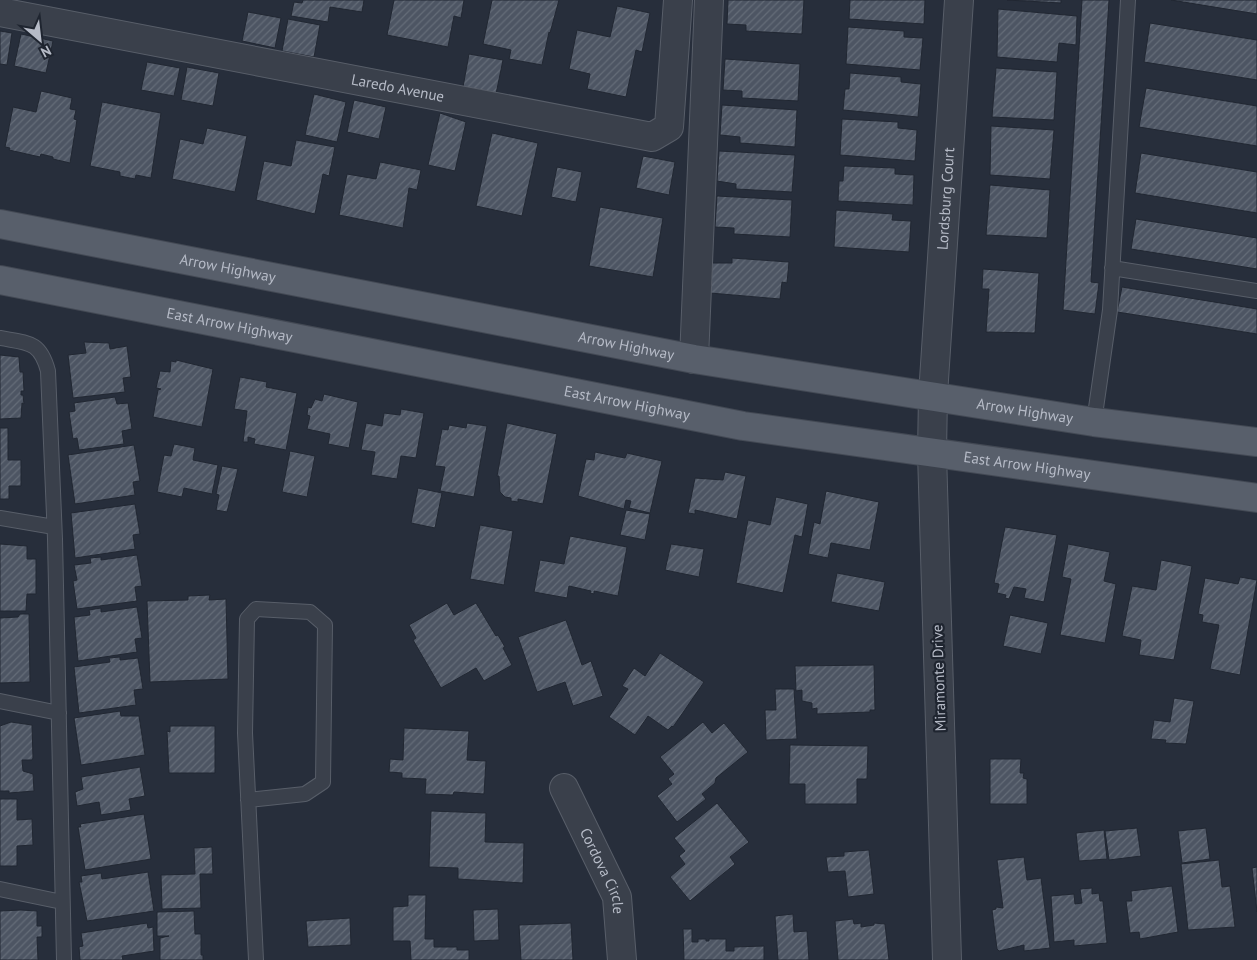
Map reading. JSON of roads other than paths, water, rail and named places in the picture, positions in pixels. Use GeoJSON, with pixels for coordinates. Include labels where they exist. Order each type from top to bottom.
{"type":"FeatureCollection","features":[{"type":"Feature","properties":{"kind":"main road","name":"Arrow Highway"},"geometry":{"type":"LineString","coordinates":[[0,224],[694,359],[933,395],[1094,422],[1257,442]]}},
{"type":"Feature","properties":{"kind":"main road","name":"East Arrow Highway"},"geometry":{"type":"LineString","coordinates":[[0,280],[743,426],[1257,498]]}},
{"type":"Feature","properties":{"kind":"street","name":"Laredo Avenue"},"geometry":{"type":"LineString","coordinates":[[0,12],[652,137],[668,127],[678,0]]}},
{"type":"Feature","properties":{"kind":"street"},"geometry":{"type":"LineString","coordinates":[[694,359],[709,0]]}},
{"type":"Feature","properties":{"kind":"street","name":"Lordsburg Court"},"geometry":{"type":"LineString","coordinates":[[933,395],[959,0]]}},
{"type":"Feature","properties":{"kind":"street","name":"Miramonte Drive"},"geometry":{"type":"LineString","coordinates":[[933,395],[932,453],[947,960]]}},
{"type":"Feature","properties":{"kind":"street","name":"Cordova Circle"},"geometry":{"type":"LineString","coordinates":[[564,788],[617,897],[622,960]]}},
{"type":"Feature","properties":{"kind":"lane"},"geometry":{"type":"LineString","coordinates":[[1094,422],[1110,310],[1128,0]]}},
{"type":"Feature","properties":{"kind":"lane"},"geometry":{"type":"LineString","coordinates":[[1112,268],[1257,291]]}},
{"type":"Feature","properties":{"kind":"lane"},"geometry":{"type":"LineString","coordinates":[[0,338],[31,344],[44,356],[48,371],[54,527],[64,960]]}},
{"type":"Feature","properties":{"kind":"lane"},"geometry":{"type":"LineString","coordinates":[[0,518],[54,527]]}},
{"type":"Feature","properties":{"kind":"lane"},"geometry":{"type":"LineString","coordinates":[[248,800],[305,794],[323,782],[325,625],[310,612],[256,609],[247,619],[245,733],[248,800],[256,960]]}},
{"type":"Feature","properties":{"kind":"lane"},"geometry":{"type":"LineString","coordinates":[[0,701],[58,713]]}},
{"type":"Feature","properties":{"kind":"lane"},"geometry":{"type":"LineString","coordinates":[[0,889],[62,902]]}}]}
